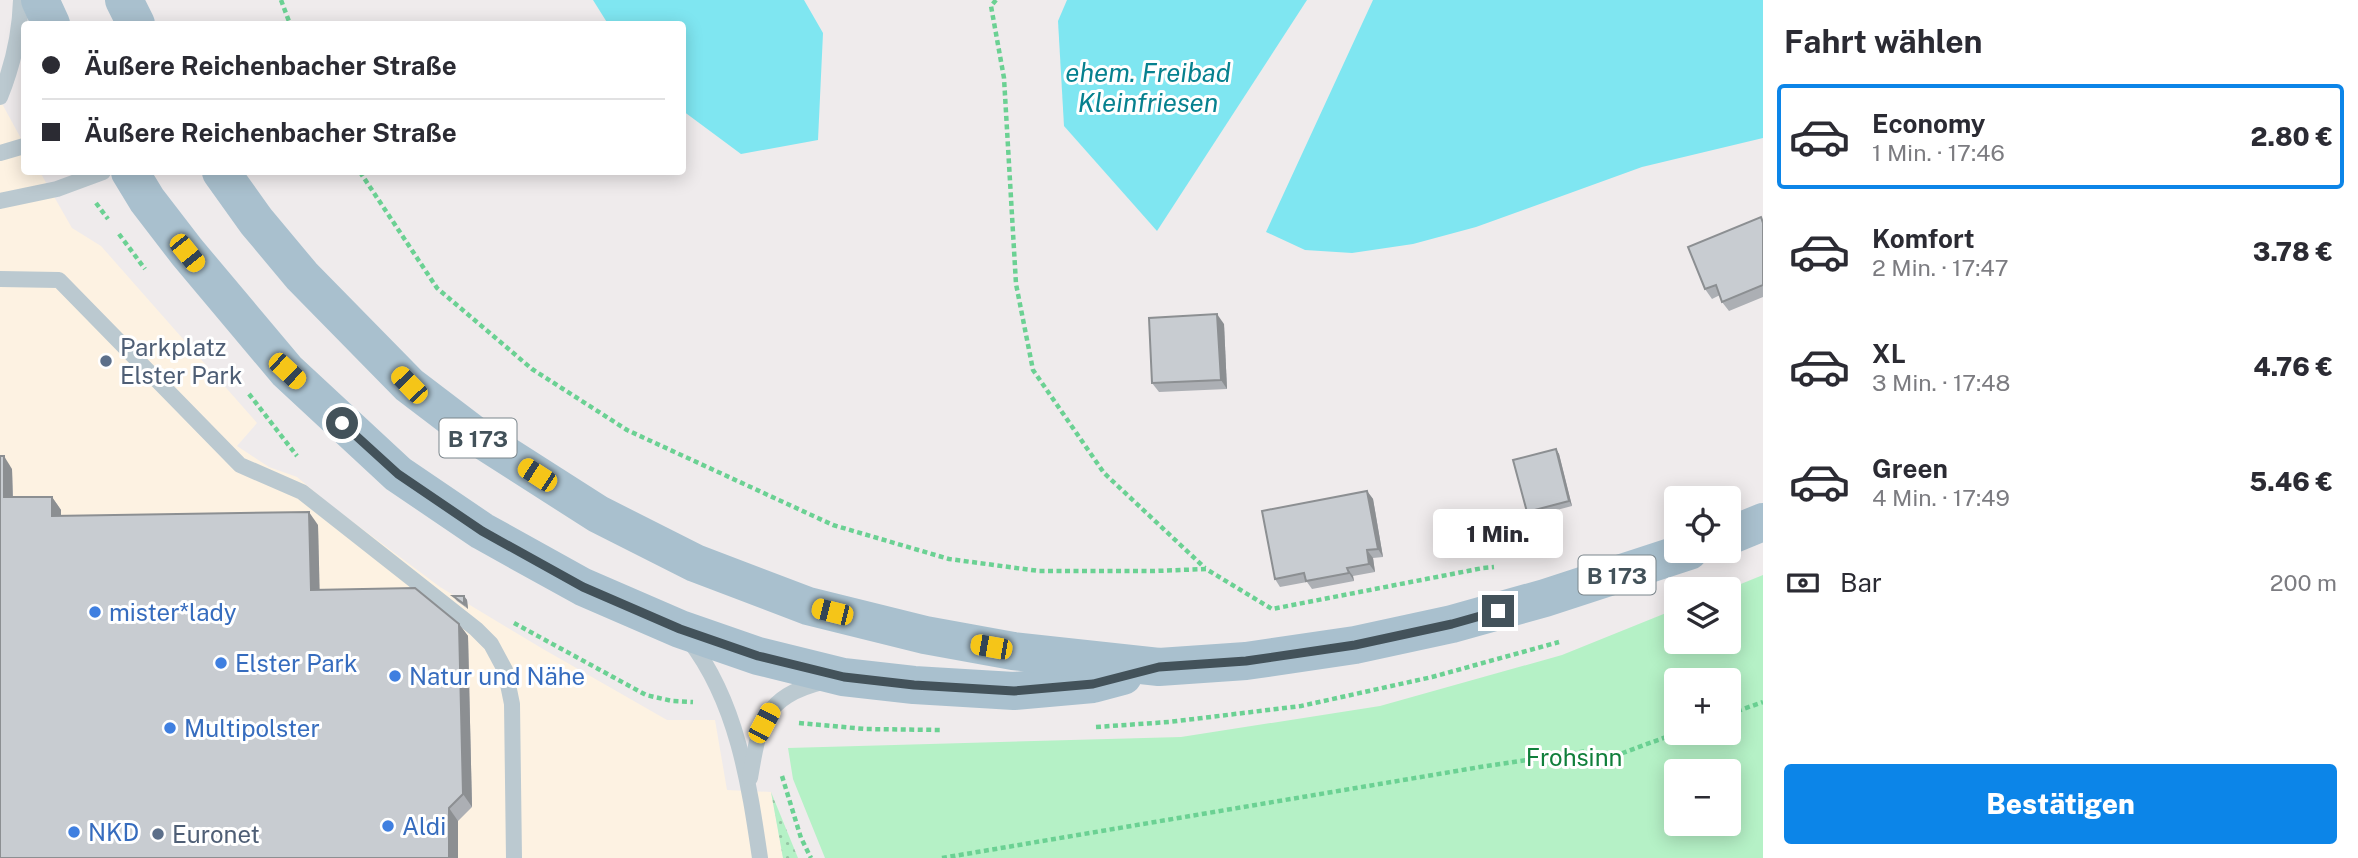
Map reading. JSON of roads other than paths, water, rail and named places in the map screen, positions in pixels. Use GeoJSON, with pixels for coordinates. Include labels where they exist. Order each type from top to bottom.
{"type":"FeatureCollection","features":[{"type":"Feature","properties":{"kind":"main road"},"geometry":{"type":"LineString","coordinates":[[40,0],[50,21]]}},
{"type":"Feature","properties":{"kind":"main road"},"geometry":{"type":"LineString","coordinates":[[124,0],[134,21]]}},
{"type":"Feature","properties":{"kind":"main road","name":"B 173"},"geometry":{"type":"LineString","coordinates":[[132,175],[187,253],[287,371],[398,474],[482,531],[583,587],[680,629],[758,656],[844,677],[914,685],[1014,691],[1093,684],[1159,667]]}},
{"type":"Feature","properties":{"kind":"main road","name":"B 173"},"geometry":{"type":"LineString","coordinates":[[223,175],[256,221],[302,276],[409,385],[476,436],[598,514],[695,563],[808,606],[925,635],[1013,651],[1159,667],[1246,661],[1355,645],[1452,624],[1545,598],[1664,559]]}},
{"type":"Feature","properties":{"kind":"main road"},"geometry":{"type":"LineString","coordinates":[[1741,531],[1763,522]]}},
{"type":"Feature","properties":{"kind":"lane"},"geometry":{"type":"LineString","coordinates":[[0,97],[12,67],[18,39],[21,0]]}},
{"type":"Feature","properties":{"kind":"lane"},"geometry":{"type":"LineString","coordinates":[[0,153],[21,147]]}},
{"type":"Feature","properties":{"kind":"lane"},"geometry":{"type":"LineString","coordinates":[[0,201],[57,189],[95,175]]}},
{"type":"Feature","properties":{"kind":"lane"},"geometry":{"type":"LineString","coordinates":[[0,279],[59,280],[240,465],[302,492],[484,636],[505,670],[512,704],[514,858]]}},
{"type":"Feature","properties":{"kind":"lane"},"geometry":{"type":"LineString","coordinates":[[680,629],[703,658],[716,682],[735,733],[749,784],[760,858]]}},
{"type":"Feature","properties":{"kind":"lane"},"geometry":{"type":"LineString","coordinates":[[749,784],[757,735],[770,710],[785,697],[804,687],[844,677]]}},
{"type":"Feature","properties":{"kind":"water"},"geometry":{"type":"Polygon","coordinates":[[[593,0],[804,0],[823,33],[818,140],[741,154],[686,113],[686,21],[606,21],[593,0]]]}},
{"type":"Feature","properties":{"kind":"water","name":"ehem. Freibad Kleinfriesen"},"geometry":{"type":"Polygon","coordinates":[[[1067,0],[1307,0],[1157,231],[1064,126],[1058,21],[1067,0]]]}},
{"type":"Feature","properties":{"kind":"water"},"geometry":{"type":"Polygon","coordinates":[[[1373,0],[1763,0],[1763,138],[1642,167],[1476,227],[1413,244],[1352,253],[1305,250],[1266,232],[1373,0]]]}},
{"type":"Feature","properties":{"kind":"place","name":"Parkplatz Elster Park"},"geometry":{"type":"Point","coordinates":[106,361]}},
{"type":"Feature","properties":{"kind":"place","name":"mister*lady"},"geometry":{"type":"Point","coordinates":[95,612]}},
{"type":"Feature","properties":{"kind":"place","name":"Elster Park"},"geometry":{"type":"Point","coordinates":[221,663]}},
{"type":"Feature","properties":{"kind":"place","name":"Natur und Nähe"},"geometry":{"type":"Point","coordinates":[395,676]}},
{"type":"Feature","properties":{"kind":"place","name":"Multipolster"},"geometry":{"type":"Point","coordinates":[170,728]}},
{"type":"Feature","properties":{"kind":"place","name":"Aldi"},"geometry":{"type":"Point","coordinates":[388,826]}},
{"type":"Feature","properties":{"kind":"place","name":"NKD"},"geometry":{"type":"Point","coordinates":[74,832]}},
{"type":"Feature","properties":{"kind":"place","name":"Euronet"},"geometry":{"type":"Point","coordinates":[158,834]}},
{"type":"Feature","properties":{"kind":"park label","name":"Frohsinn"},"geometry":{"type":"Point","coordinates":[1574,757]}}]}
